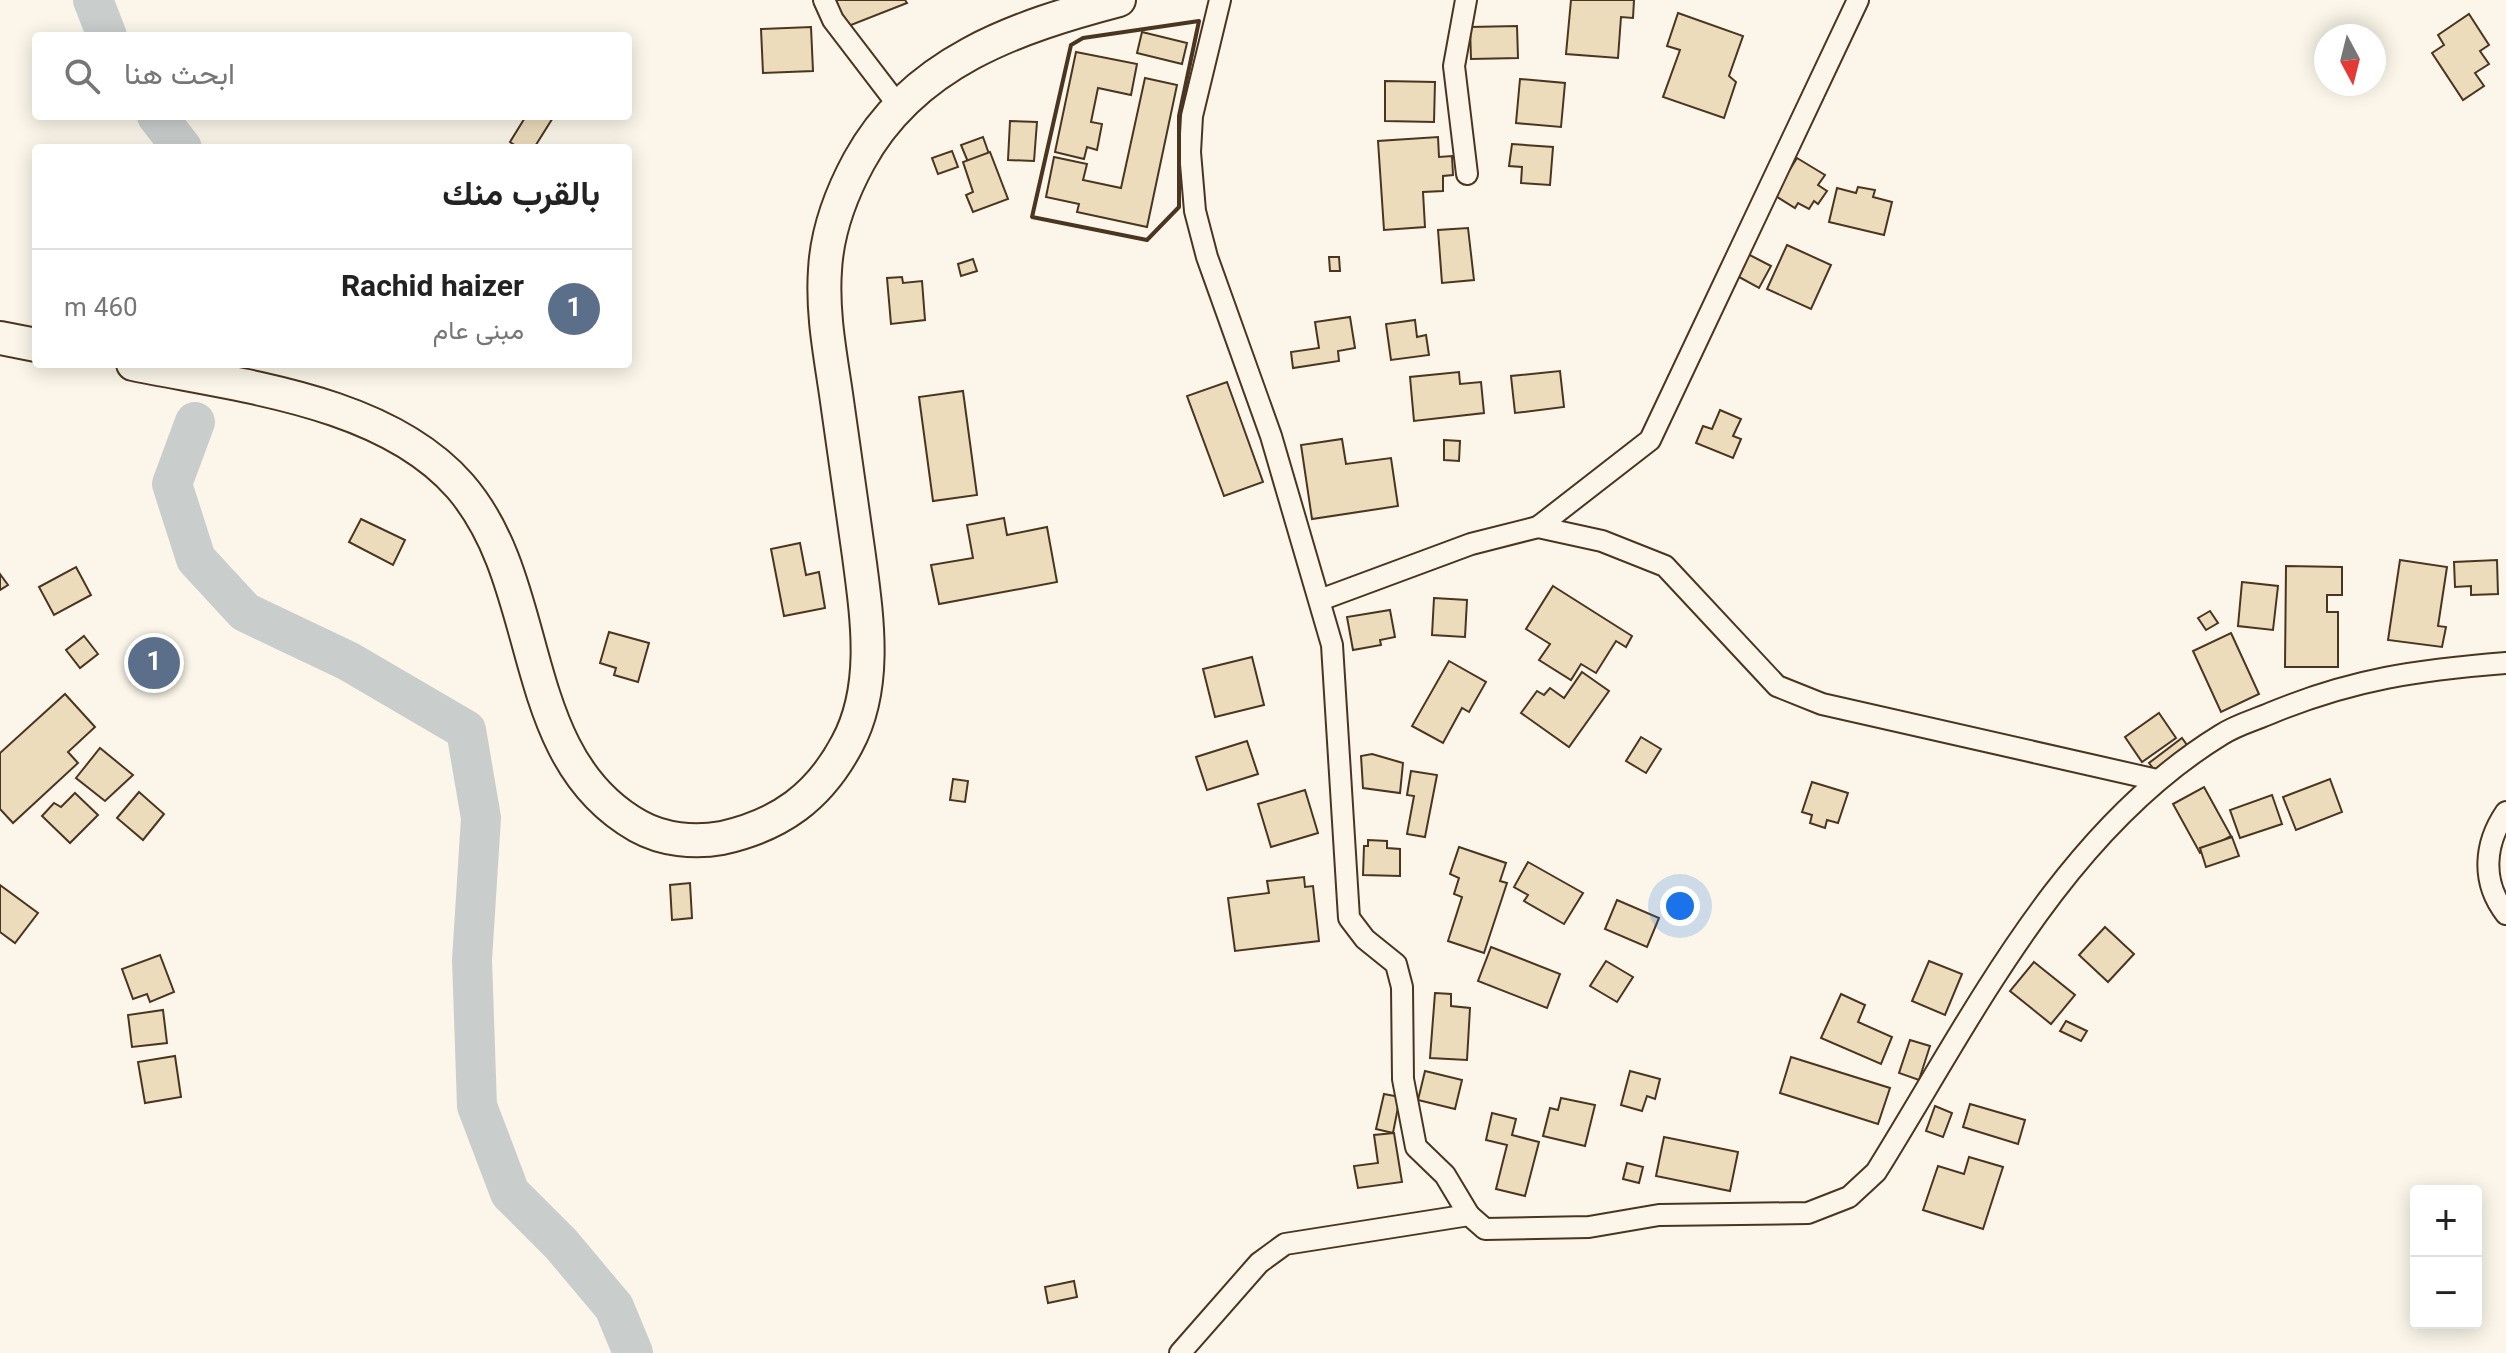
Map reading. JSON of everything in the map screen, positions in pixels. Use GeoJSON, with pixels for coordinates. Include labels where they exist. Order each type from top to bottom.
{"type":"FeatureCollection","features":[{"type":"Feature","properties":{"kind":"main road"},"geometry":{"type":"LineString","coordinates":[[152,368],[297,399],[381,429],[409,443],[461,487],[482,518],[498,549],[521,611],[553,725],[571,765],[594,794],[647,831],[678,839],[704,841],[767,826],[796,807],[824,778],[848,743],[863,703],[868,663],[864,590],[825,320],[825,273],[830,233],[849,180],[867,146],[898,105],[943,67],[1000,38],[1061,15],[1119,0]]}},
{"type":"Feature","properties":{"kind":"main road"},"geometry":{"type":"LineString","coordinates":[[0,338],[32,344]]}},
{"type":"Feature","properties":{"kind":"street"},"geometry":{"type":"LineString","coordinates":[[824,0],[833,20],[898,105]]}},
{"type":"Feature","properties":{"kind":"street"},"geometry":{"type":"LineString","coordinates":[[1220,0],[1192,116],[1190,152],[1195,211],[1207,257],[1271,436],[1332,645],[1349,918],[1365,939],[1396,964],[1402,987],[1403,1079],[1416,1147],[1445,1175],[1469,1215],[1485,1229],[1589,1227],[1659,1215],[1808,1213],[1849,1197],[1876,1172],[2040,909],[2157,780],[2223,733],[2356,682],[2436,669],[2506,663]]}},
{"type":"Feature","properties":{"kind":"street"},"geometry":{"type":"LineString","coordinates":[[1466,0],[1454,66],[1467,174]]}},
{"type":"Feature","properties":{"kind":"street"},"geometry":{"type":"LineString","coordinates":[[1320,600],[1471,544],[1538,527],[1650,440],[1858,0]]}},
{"type":"Feature","properties":{"kind":"street"},"geometry":{"type":"LineString","coordinates":[[1538,527],[1602,541],[1665,566],[1777,686],[1822,704],[2157,780]]}},
{"type":"Feature","properties":{"kind":"street"},"geometry":{"type":"LineString","coordinates":[[2506,812],[2486,856],[2497,902],[2506,914]]}},
{"type":"Feature","properties":{"kind":"street"},"geometry":{"type":"LineString","coordinates":[[1180,1353],[1259,1263],[1285,1244],[1469,1215]]}},
{"type":"Feature","properties":{"kind":"building"},"geometry":{"type":"Polygon","coordinates":[[[836,0],[905,0],[907,3],[846,27],[836,0]]]}},
{"type":"Feature","properties":{"kind":"building"},"geometry":{"type":"Polygon","coordinates":[[[1571,0],[1634,0],[1633,18],[1621,17],[1618,58],[1566,54],[1571,0]]]}},
{"type":"Feature","properties":{"kind":"building"},"geometry":{"type":"Polygon","coordinates":[[[1678,13],[1743,36],[1729,76],[1736,82],[1724,118],[1663,97],[1680,50],[1667,46],[1678,13]]]}},
{"type":"Feature","properties":{"kind":"building"},"geometry":{"type":"Polygon","coordinates":[[[2469,14],[2489,45],[2480,51],[2489,64],[2475,73],[2484,86],[2463,100],[2432,53],[2444,45],[2438,35],[2469,14]]]}},
{"type":"Feature","properties":{"kind":"building"},"geometry":{"type":"Polygon","coordinates":[[[1517,26],[1518,58],[1471,59],[1470,27],[1517,26]]]}},
{"type":"Feature","properties":{"kind":"building"},"geometry":{"type":"Polygon","coordinates":[[[811,27],[813,71],[763,73],[761,29],[811,27]]]}},
{"type":"Feature","properties":{"kind":"building"},"geometry":{"type":"Polygon","coordinates":[[[1142,32],[1187,43],[1182,64],[1137,53],[1142,32]]]}},
{"type":"Feature","properties":{"kind":"building"},"geometry":{"type":"Polygon","coordinates":[[[1076,52],[1137,64],[1131,95],[1098,88],[1091,122],[1102,124],[1097,150],[1087,147],[1084,159],[1055,152],[1076,52]]]}},
{"type":"Feature","properties":{"kind":"building"},"geometry":{"type":"Polygon","coordinates":[[[1145,78],[1177,85],[1147,227],[1077,212],[1079,204],[1046,197],[1054,157],[1087,164],[1083,180],[1121,188],[1145,78]]]}},
{"type":"Feature","properties":{"kind":"building"},"geometry":{"type":"Polygon","coordinates":[[[1520,79],[1565,83],[1561,127],[1516,123],[1520,79]]]}},
{"type":"Feature","properties":{"kind":"building"},"geometry":{"type":"Polygon","coordinates":[[[1385,81],[1435,82],[1434,122],[1385,121],[1385,81]]]}},
{"type":"Feature","properties":{"kind":"building"},"geometry":{"type":"Polygon","coordinates":[[[524,120],[552,120],[536,144],[510,142],[524,120]]]}},
{"type":"Feature","properties":{"kind":"building"},"geometry":{"type":"Polygon","coordinates":[[[1010,121],[1037,122],[1034,161],[1008,160],[1010,121]]]}},
{"type":"Feature","properties":{"kind":"building"},"geometry":{"type":"Polygon","coordinates":[[[983,137],[989,154],[968,162],[961,145],[983,137]]]}},
{"type":"Feature","properties":{"kind":"building"},"geometry":{"type":"Polygon","coordinates":[[[1438,137],[1439,157],[1452,156],[1453,175],[1443,176],[1443,191],[1423,192],[1425,227],[1384,230],[1378,141],[1438,137]]]}},
{"type":"Feature","properties":{"kind":"building"},"geometry":{"type":"Polygon","coordinates":[[[1512,144],[1553,147],[1550,185],[1521,183],[1522,167],[1509,166],[1512,144]]]}},
{"type":"Feature","properties":{"kind":"building"},"geometry":{"type":"Polygon","coordinates":[[[952,151],[958,167],[938,174],[932,158],[952,151]]]}},
{"type":"Feature","properties":{"kind":"building"},"geometry":{"type":"Polygon","coordinates":[[[990,152],[1008,199],[973,212],[966,195],[973,192],[963,162],[990,152]]]}},
{"type":"Feature","properties":{"kind":"building"},"geometry":{"type":"Polygon","coordinates":[[[1797,158],[1825,175],[1818,185],[1827,191],[1818,204],[1814,201],[1809,209],[1798,203],[1795,208],[1774,195],[1797,158]]]}},
{"type":"Feature","properties":{"kind":"building"},"geometry":{"type":"Polygon","coordinates":[[[1858,187],[1875,190],[1873,197],[1892,202],[1884,235],[1829,222],[1837,188],[1856,193],[1858,187]]]}},
{"type":"Feature","properties":{"kind":"building"},"geometry":{"type":"Polygon","coordinates":[[[1468,228],[1474,280],[1442,283],[1438,230],[1468,228]]]}},
{"type":"Feature","properties":{"kind":"building"},"geometry":{"type":"Polygon","coordinates":[[[1787,245],[1831,265],[1811,309],[1767,289],[1787,245]]]}},
{"type":"Feature","properties":{"kind":"building"},"geometry":{"type":"Polygon","coordinates":[[[1742,251],[1771,266],[1759,288],[1730,272],[1742,251]]]}},
{"type":"Feature","properties":{"kind":"building"},"geometry":{"type":"Polygon","coordinates":[[[1329,257],[1339,257],[1340,271],[1330,271],[1329,257]]]}},
{"type":"Feature","properties":{"kind":"building"},"geometry":{"type":"Polygon","coordinates":[[[973,259],[977,271],[961,276],[958,264],[973,259]]]}},
{"type":"Feature","properties":{"kind":"building"},"geometry":{"type":"Polygon","coordinates":[[[902,277],[903,283],[922,281],[925,320],[891,324],[887,278],[902,277]]]}},
{"type":"Feature","properties":{"kind":"building"},"geometry":{"type":"Polygon","coordinates":[[[1350,317],[1355,348],[1338,351],[1339,361],[1293,368],[1291,352],[1319,348],[1315,322],[1350,317]]]}},
{"type":"Feature","properties":{"kind":"building"},"geometry":{"type":"Polygon","coordinates":[[[1415,320],[1417,337],[1426,335],[1429,355],[1391,360],[1386,324],[1415,320]]]}},
{"type":"Feature","properties":{"kind":"building"},"geometry":{"type":"Polygon","coordinates":[[[1560,371],[1564,407],[1515,413],[1511,376],[1560,371]]]}},
{"type":"Feature","properties":{"kind":"building"},"geometry":{"type":"Polygon","coordinates":[[[1459,372],[1460,384],[1481,382],[1484,413],[1414,421],[1410,377],[1459,372]]]}},
{"type":"Feature","properties":{"kind":"building"},"geometry":{"type":"Polygon","coordinates":[[[1227,382],[1263,482],[1224,496],[1187,396],[1227,382]]]}},
{"type":"Feature","properties":{"kind":"building"},"geometry":{"type":"Polygon","coordinates":[[[963,391],[977,495],[933,501],[919,397],[963,391]]]}},
{"type":"Feature","properties":{"kind":"building"},"geometry":{"type":"Polygon","coordinates":[[[1720,410],[1741,419],[1733,436],[1741,439],[1733,458],[1696,443],[1703,426],[1712,429],[1720,410]]]}},
{"type":"Feature","properties":{"kind":"building"},"geometry":{"type":"Polygon","coordinates":[[[1342,439],[1346,464],[1391,458],[1398,506],[1312,519],[1301,445],[1342,439]]]}},
{"type":"Feature","properties":{"kind":"building"},"geometry":{"type":"Polygon","coordinates":[[[1444,440],[1460,441],[1459,461],[1444,460],[1444,440]]]}},
{"type":"Feature","properties":{"kind":"building"},"geometry":{"type":"Polygon","coordinates":[[[1004,518],[1007,535],[1047,527],[1057,582],[939,604],[931,565],[973,558],[967,525],[1004,518]]]}},
{"type":"Feature","properties":{"kind":"building"},"geometry":{"type":"Polygon","coordinates":[[[361,519],[405,540],[393,565],[349,542],[361,519]]]}},
{"type":"Feature","properties":{"kind":"building"},"geometry":{"type":"Polygon","coordinates":[[[800,543],[806,575],[819,572],[825,608],[784,616],[771,549],[800,543]]]}},
{"type":"Feature","properties":{"kind":"building"},"geometry":{"type":"Polygon","coordinates":[[[2400,560],[2447,567],[2438,626],[2446,627],[2442,647],[2388,640],[2400,560]]]}},
{"type":"Feature","properties":{"kind":"building"},"geometry":{"type":"Polygon","coordinates":[[[2497,560],[2498,594],[2471,595],[2471,586],[2455,587],[2454,562],[2497,560]]]}},
{"type":"Feature","properties":{"kind":"building"},"geometry":{"type":"Polygon","coordinates":[[[2286,566],[2342,567],[2342,595],[2327,595],[2327,612],[2338,612],[2338,667],[2285,667],[2286,566]]]}},
{"type":"Feature","properties":{"kind":"building"},"geometry":{"type":"Polygon","coordinates":[[[76,567],[91,595],[54,615],[39,587],[76,567]]]}},
{"type":"Feature","properties":{"kind":"building"},"geometry":{"type":"Polygon","coordinates":[[[0,574],[8,585],[0,590],[0,574]]]}},
{"type":"Feature","properties":{"kind":"building"},"geometry":{"type":"Polygon","coordinates":[[[2242,582],[2278,586],[2273,630],[2238,626],[2242,582]]]}},
{"type":"Feature","properties":{"kind":"building"},"geometry":{"type":"Polygon","coordinates":[[[1553,586],[1632,636],[1626,647],[1616,641],[1596,673],[1581,664],[1571,680],[1539,660],[1550,644],[1526,629],[1553,586]]]}},
{"type":"Feature","properties":{"kind":"building"},"geometry":{"type":"Polygon","coordinates":[[[1434,598],[1467,600],[1465,637],[1432,635],[1434,598]]]}},
{"type":"Feature","properties":{"kind":"building"},"geometry":{"type":"Polygon","coordinates":[[[1390,610],[1395,637],[1380,640],[1381,645],[1353,650],[1347,617],[1390,610]]]}},
{"type":"Feature","properties":{"kind":"building"},"geometry":{"type":"Polygon","coordinates":[[[2210,611],[2218,623],[2206,630],[2198,618],[2210,611]]]}},
{"type":"Feature","properties":{"kind":"building"},"geometry":{"type":"Polygon","coordinates":[[[609,632],[649,643],[638,682],[614,675],[616,668],[600,663],[609,632]]]}},
{"type":"Feature","properties":{"kind":"building"},"geometry":{"type":"Polygon","coordinates":[[[2231,633],[2259,694],[2221,712],[2193,651],[2231,633]]]}},
{"type":"Feature","properties":{"kind":"building"},"geometry":{"type":"Polygon","coordinates":[[[84,636],[98,654],[80,668],[66,650],[84,636]]]}},
{"type":"Feature","properties":{"kind":"building"},"geometry":{"type":"Polygon","coordinates":[[[1252,657],[1264,705],[1215,717],[1203,669],[1252,657]]]}},
{"type":"Feature","properties":{"kind":"building"},"geometry":{"type":"Polygon","coordinates":[[[1449,661],[1486,682],[1469,712],[1462,708],[1443,743],[1412,726],[1449,661]]]}},
{"type":"Feature","properties":{"kind":"building"},"geometry":{"type":"Polygon","coordinates":[[[1582,672],[1609,691],[1569,747],[1521,713],[1537,691],[1544,695],[1550,688],[1564,698],[1582,672]]]}},
{"type":"Feature","properties":{"kind":"building"},"geometry":{"type":"Polygon","coordinates":[[[65,694],[95,727],[68,752],[78,763],[13,823],[0,809],[0,753],[65,694]]]}},
{"type":"Feature","properties":{"kind":"building"},"geometry":{"type":"Polygon","coordinates":[[[2159,713],[2176,738],[2142,762],[2125,737],[2159,713]]]}},
{"type":"Feature","properties":{"kind":"building"},"geometry":{"type":"Polygon","coordinates":[[[1641,737],[1661,749],[1646,773],[1626,761],[1641,737]]]}},
{"type":"Feature","properties":{"kind":"building"},"geometry":{"type":"Polygon","coordinates":[[[2182,738],[2192,752],[2160,777],[2149,763],[2182,738]]]}},
{"type":"Feature","properties":{"kind":"building"},"geometry":{"type":"Polygon","coordinates":[[[1247,741],[1258,774],[1207,790],[1196,757],[1247,741]]]}},
{"type":"Feature","properties":{"kind":"building"},"geometry":{"type":"Polygon","coordinates":[[[100,748],[133,775],[105,801],[76,778],[100,748]]]}},
{"type":"Feature","properties":{"kind":"building"},"geometry":{"type":"Polygon","coordinates":[[[1372,754],[1403,763],[1400,793],[1363,788],[1361,756],[1372,754]]]}},
{"type":"Feature","properties":{"kind":"building"},"geometry":{"type":"Polygon","coordinates":[[[1411,771],[1437,775],[1425,837],[1407,834],[1414,796],[1407,795],[1411,771]]]}},
{"type":"Feature","properties":{"kind":"building"},"geometry":{"type":"Polygon","coordinates":[[[953,779],[968,781],[965,802],[950,800],[953,779]]]}},
{"type":"Feature","properties":{"kind":"building"},"geometry":{"type":"Polygon","coordinates":[[[2330,779],[2342,812],[2296,830],[2283,797],[2330,779]]]}},
{"type":"Feature","properties":{"kind":"building"},"geometry":{"type":"Polygon","coordinates":[[[1812,782],[1848,793],[1838,823],[1827,820],[1825,828],[1810,823],[1812,815],[1802,812],[1812,782]]]}},
{"type":"Feature","properties":{"kind":"building"},"geometry":{"type":"Polygon","coordinates":[[[2204,787],[2231,836],[2200,853],[2173,804],[2204,787]]]}},
{"type":"Feature","properties":{"kind":"building"},"geometry":{"type":"Polygon","coordinates":[[[1305,790],[1318,833],[1271,847],[1258,804],[1305,790]]]}},
{"type":"Feature","properties":{"kind":"building"},"geometry":{"type":"Polygon","coordinates":[[[139,792],[164,814],[143,840],[117,818],[139,792]]]}},
{"type":"Feature","properties":{"kind":"building"},"geometry":{"type":"Polygon","coordinates":[[[75,793],[98,815],[70,843],[42,816],[54,803],[61,807],[75,793]]]}},
{"type":"Feature","properties":{"kind":"building"},"geometry":{"type":"Polygon","coordinates":[[[2272,795],[2282,824],[2240,838],[2230,810],[2272,795]]]}},
{"type":"Feature","properties":{"kind":"building"},"geometry":{"type":"Polygon","coordinates":[[[2232,837],[2239,856],[2206,867],[2200,848],[2232,837]]]}},
{"type":"Feature","properties":{"kind":"building"},"geometry":{"type":"Polygon","coordinates":[[[1368,840],[1387,841],[1387,848],[1400,849],[1400,876],[1363,875],[1364,846],[1368,846],[1368,840]]]}},
{"type":"Feature","properties":{"kind":"building"},"geometry":{"type":"Polygon","coordinates":[[[1459,847],[1506,863],[1500,881],[1507,883],[1484,953],[1448,941],[1462,897],[1454,894],[1459,878],[1450,874],[1459,847]]]}},
{"type":"Feature","properties":{"kind":"building"},"geometry":{"type":"Polygon","coordinates":[[[1528,862],[1583,893],[1564,924],[1524,901],[1528,895],[1514,887],[1528,862]]]}},
{"type":"Feature","properties":{"kind":"building"},"geometry":{"type":"Polygon","coordinates":[[[1304,877],[1305,887],[1313,886],[1319,941],[1235,951],[1228,898],[1269,893],[1267,881],[1304,877]]]}},
{"type":"Feature","properties":{"kind":"building"},"geometry":{"type":"Polygon","coordinates":[[[690,883],[692,918],[672,920],[670,885],[690,883]]]}},
{"type":"Feature","properties":{"kind":"building"},"geometry":{"type":"Polygon","coordinates":[[[0,885],[38,913],[15,943],[0,932],[0,885]]]}},
{"type":"Feature","properties":{"kind":"building"},"geometry":{"type":"Polygon","coordinates":[[[1617,900],[1659,918],[1647,947],[1605,929],[1617,900]]]}},
{"type":"Feature","properties":{"kind":"building"},"geometry":{"type":"Polygon","coordinates":[[[2105,927],[2134,954],[2108,982],[2079,955],[2105,927]]]}},
{"type":"Feature","properties":{"kind":"building"},"geometry":{"type":"Polygon","coordinates":[[[1491,947],[1560,974],[1547,1008],[1478,981],[1491,947]]]}},
{"type":"Feature","properties":{"kind":"building"},"geometry":{"type":"Polygon","coordinates":[[[160,955],[174,992],[150,1002],[147,994],[133,999],[122,969],[160,955]]]}},
{"type":"Feature","properties":{"kind":"building"},"geometry":{"type":"Polygon","coordinates":[[[1606,961],[1633,977],[1617,1002],[1590,986],[1606,961]]]}},
{"type":"Feature","properties":{"kind":"building"},"geometry":{"type":"Polygon","coordinates":[[[1929,961],[1962,974],[1945,1015],[1912,1001],[1929,961]]]}},
{"type":"Feature","properties":{"kind":"building"},"geometry":{"type":"Polygon","coordinates":[[[2034,962],[2075,995],[2051,1024],[2010,991],[2034,962]]]}},
{"type":"Feature","properties":{"kind":"building"},"geometry":{"type":"Polygon","coordinates":[[[1435,993],[1451,994],[1451,1006],[1470,1008],[1467,1060],[1430,1058],[1435,993]]]}},
{"type":"Feature","properties":{"kind":"building"},"geometry":{"type":"Polygon","coordinates":[[[1841,994],[1865,1005],[1858,1022],[1892,1037],[1881,1064],[1821,1038],[1841,994]]]}},
{"type":"Feature","properties":{"kind":"building"},"geometry":{"type":"Polygon","coordinates":[[[163,1010],[167,1043],[132,1047],[128,1015],[163,1010]]]}},
{"type":"Feature","properties":{"kind":"building"},"geometry":{"type":"Polygon","coordinates":[[[2066,1021],[2087,1031],[2081,1041],[2060,1031],[2066,1021]]]}},
{"type":"Feature","properties":{"kind":"building"},"geometry":{"type":"Polygon","coordinates":[[[1910,1040],[1930,1046],[1919,1080],[1899,1073],[1910,1040]]]}},
{"type":"Feature","properties":{"kind":"building"},"geometry":{"type":"Polygon","coordinates":[[[175,1056],[181,1097],[145,1103],[138,1062],[175,1056]]]}},
{"type":"Feature","properties":{"kind":"building"},"geometry":{"type":"Polygon","coordinates":[[[1791,1057],[1890,1088],[1878,1124],[1780,1093],[1791,1057]]]}},
{"type":"Feature","properties":{"kind":"building"},"geometry":{"type":"Polygon","coordinates":[[[1425,1071],[1462,1080],[1455,1109],[1418,1100],[1425,1071]]]}},
{"type":"Feature","properties":{"kind":"building"},"geometry":{"type":"Polygon","coordinates":[[[1630,1071],[1660,1079],[1655,1099],[1647,1096],[1642,1111],[1621,1105],[1630,1071]]]}},
{"type":"Feature","properties":{"kind":"building"},"geometry":{"type":"Polygon","coordinates":[[[1384,1094],[1400,1097],[1393,1133],[1376,1129],[1384,1094]]]}},
{"type":"Feature","properties":{"kind":"building"},"geometry":{"type":"Polygon","coordinates":[[[1561,1098],[1595,1105],[1585,1146],[1543,1136],[1550,1108],[1558,1110],[1561,1098]]]}},
{"type":"Feature","properties":{"kind":"building"},"geometry":{"type":"Polygon","coordinates":[[[1970,1104],[2025,1120],[2018,1144],[1963,1127],[1970,1104]]]}},
{"type":"Feature","properties":{"kind":"building"},"geometry":{"type":"Polygon","coordinates":[[[1935,1106],[1952,1113],[1943,1137],[1926,1131],[1935,1106]]]}},
{"type":"Feature","properties":{"kind":"building"},"geometry":{"type":"Polygon","coordinates":[[[1492,1113],[1516,1119],[1512,1135],[1539,1142],[1525,1196],[1496,1189],[1507,1145],[1486,1140],[1492,1113]]]}},
{"type":"Feature","properties":{"kind":"building"},"geometry":{"type":"Polygon","coordinates":[[[1394,1133],[1402,1182],[1358,1188],[1354,1166],[1378,1163],[1374,1135],[1394,1133]]]}},
{"type":"Feature","properties":{"kind":"building"},"geometry":{"type":"Polygon","coordinates":[[[1664,1137],[1738,1152],[1730,1191],[1656,1176],[1664,1137]]]}},
{"type":"Feature","properties":{"kind":"building"},"geometry":{"type":"Polygon","coordinates":[[[1969,1157],[2003,1167],[1983,1229],[1923,1210],[1938,1166],[1964,1174],[1969,1157]]]}},
{"type":"Feature","properties":{"kind":"building"},"geometry":{"type":"Polygon","coordinates":[[[1627,1163],[1643,1167],[1639,1183],[1623,1179],[1627,1163]]]}},
{"type":"Feature","properties":{"kind":"building"},"geometry":{"type":"Polygon","coordinates":[[[1074,1281],[1077,1297],[1048,1303],[1045,1287],[1074,1281]]]}},
{"type":"Feature","properties":{"kind":"waterway"},"geometry":{"type":"LineString","coordinates":[[93,0],[105,32]]}},
{"type":"Feature","properties":{"kind":"waterway"},"geometry":{"type":"LineString","coordinates":[[160,120],[179,144]]}},
{"type":"Feature","properties":{"kind":"waterway"},"geometry":{"type":"LineString","coordinates":[[195,422],[172,484],[196,559],[245,612],[348,661],[466,730],[481,818],[472,960],[477,1106],[510,1193],[561,1244],[614,1307],[633,1353]]}},
{"type":"Feature","properties":{"kind":"wall"},"geometry":{"type":"LineString","coordinates":[[1199,21],[1179,116],[1179,207],[1147,240],[1032,217],[1071,45],[1083,38],[1199,21]]}},
{"type":"Feature","properties":{"kind":"place","name":"Rachid haizer"},"geometry":{"type":"Point","coordinates":[154,663]}}]}
